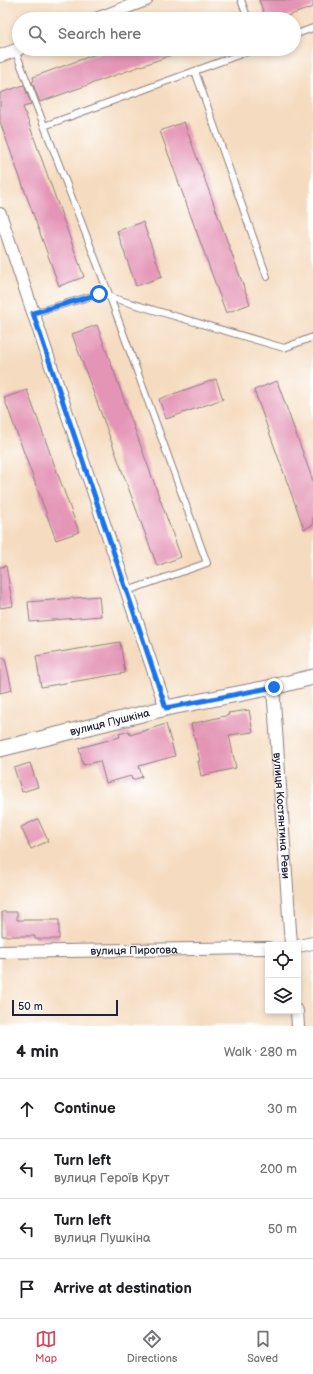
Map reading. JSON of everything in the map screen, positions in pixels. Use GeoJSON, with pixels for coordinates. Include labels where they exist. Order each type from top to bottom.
{"type":"FeatureCollection","features":[{"type":"Feature","properties":{"kind":"street"},"geometry":{"type":"LineString","coordinates":[[114,12],[146,0]]}},
{"type":"Feature","properties":{"kind":"street"},"geometry":{"type":"LineString","coordinates":[[0,56],[12,51]]}},
{"type":"Feature","properties":{"kind":"street"},"geometry":{"type":"LineString","coordinates":[[0,214],[166,708]]}},
{"type":"Feature","properties":{"kind":"street","name":"вулиця Пушкіна"},"geometry":{"type":"LineString","coordinates":[[0,749],[166,708],[274,687],[313,677]]}},
{"type":"Feature","properties":{"kind":"street","name":"вулиця Костянтина Реви"},"geometry":{"type":"LineString","coordinates":[[274,687],[292,942]]}},
{"type":"Feature","properties":{"kind":"street"},"geometry":{"type":"LineString","coordinates":[[301,945],[313,943]]}},
{"type":"Feature","properties":{"kind":"street","name":"вулиця Пирогова"},"geometry":{"type":"LineString","coordinates":[[0,952],[265,948]]}},
{"type":"Feature","properties":{"kind":"street"},"geometry":{"type":"LineString","coordinates":[[297,1014],[298,1026]]}},
{"type":"Feature","properties":{"kind":"lane"},"geometry":{"type":"LineString","coordinates":[[241,0],[245,12]]}},
{"type":"Feature","properties":{"kind":"lane"},"geometry":{"type":"LineString","coordinates":[[301,32],[313,28]]}},
{"type":"Feature","properties":{"kind":"lane"},"geometry":{"type":"LineString","coordinates":[[19,56],[44,126],[110,297],[207,563],[127,591]]}},
{"type":"Feature","properties":{"kind":"lane"},"geometry":{"type":"LineString","coordinates":[[44,126],[236,56]]}},
{"type":"Feature","properties":{"kind":"lane"},"geometry":{"type":"LineString","coordinates":[[195,71],[267,277]]}},
{"type":"Feature","properties":{"kind":"lane"},"geometry":{"type":"LineString","coordinates":[[33,313],[99,294],[284,348],[313,337]]}},
{"type":"Feature","properties":{"kind":"building"},"geometry":{"type":"Polygon","coordinates":[[[259,0],[313,0],[313,7],[299,12],[263,12],[259,0]]]}},
{"type":"Feature","properties":{"kind":"building"},"geometry":{"type":"Polygon","coordinates":[[[91,56],[169,56],[40,102],[32,82],[34,81],[33,77],[91,56]]]}},
{"type":"Feature","properties":{"kind":"building"},"geometry":{"type":"Polygon","coordinates":[[[24,85],[31,105],[23,107],[84,277],[59,286],[0,122],[0,93],[24,85]]]}},
{"type":"Feature","properties":{"kind":"building"},"geometry":{"type":"Polygon","coordinates":[[[184,122],[250,304],[226,313],[160,131],[184,122]]]}},
{"type":"Feature","properties":{"kind":"building"},"geometry":{"type":"Polygon","coordinates":[[[143,222],[162,277],[136,286],[117,231],[143,222]]]}},
{"type":"Feature","properties":{"kind":"building"},"geometry":{"type":"Polygon","coordinates":[[[97,325],[181,557],[157,566],[72,334],[97,325]]]}},
{"type":"Feature","properties":{"kind":"building"},"geometry":{"type":"Polygon","coordinates":[[[216,379],[223,399],[166,419],[159,399],[216,379]]]}},
{"type":"Feature","properties":{"kind":"building"},"geometry":{"type":"Polygon","coordinates":[[[277,381],[313,481],[313,525],[304,529],[254,390],[277,381]]]}},
{"type":"Feature","properties":{"kind":"building"},"geometry":{"type":"Polygon","coordinates":[[[27,390],[79,532],[56,540],[4,398],[27,390]]]}},
{"type":"Feature","properties":{"kind":"building"},"geometry":{"type":"Polygon","coordinates":[[[6,566],[13,606],[0,608],[0,567],[6,566]]]}},
{"type":"Feature","properties":{"kind":"building"},"geometry":{"type":"Polygon","coordinates":[[[99,596],[101,616],[30,622],[28,602],[99,596]]]}},
{"type":"Feature","properties":{"kind":"building"},"geometry":{"type":"Polygon","coordinates":[[[120,642],[125,673],[41,687],[36,656],[120,642]]]}},
{"type":"Feature","properties":{"kind":"building"},"geometry":{"type":"Polygon","coordinates":[[[0,658],[5,658],[12,690],[0,693],[0,658]]]}},
{"type":"Feature","properties":{"kind":"building"},"geometry":{"type":"Polygon","coordinates":[[[249,710],[253,732],[229,735],[236,768],[201,776],[198,761],[200,761],[191,724],[229,715],[228,713],[249,710]]]}},
{"type":"Feature","properties":{"kind":"building"},"geometry":{"type":"Polygon","coordinates":[[[166,724],[175,756],[139,766],[142,777],[132,780],[131,776],[106,783],[100,761],[83,765],[79,748],[120,737],[119,734],[129,731],[130,735],[166,724]]]}},
{"type":"Feature","properties":{"kind":"building"},"geometry":{"type":"Polygon","coordinates":[[[30,763],[38,787],[22,792],[14,768],[30,763]]]}},
{"type":"Feature","properties":{"kind":"building"},"geometry":{"type":"Polygon","coordinates":[[[38,819],[48,841],[31,849],[21,827],[38,819]]]}},
{"type":"Feature","properties":{"kind":"building"},"geometry":{"type":"Polygon","coordinates":[[[2,912],[17,912],[17,920],[59,920],[59,939],[35,939],[35,936],[2,936],[2,912]]]}},
{"type":"Feature","properties":{"kind":"route"},"geometry":{"type":"LineString","coordinates":[[99,294],[33,313],[166,708],[274,687]]}}]}
